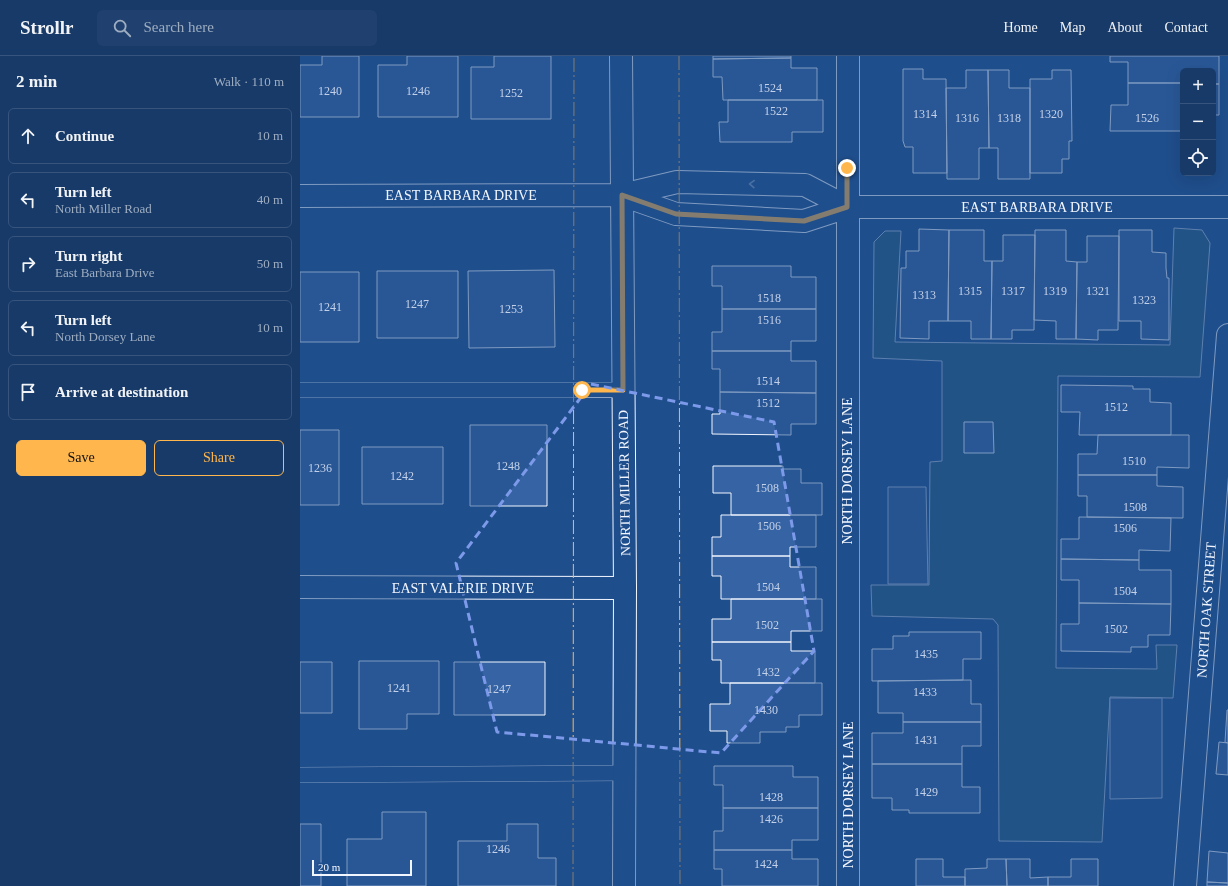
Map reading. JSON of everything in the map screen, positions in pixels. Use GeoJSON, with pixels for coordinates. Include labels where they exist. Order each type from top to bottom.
{"type":"FeatureCollection","features":[{"type":"Feature","properties":{"kind":"street","name":"NORTH MILLER ROAD"},"geometry":{"type":"LineString","coordinates":[[621,56],[625,588],[624,886]]}},
{"type":"Feature","properties":{"kind":"street","name":"NORTH DORSEY LANE"},"geometry":{"type":"LineString","coordinates":[[848,56],[848,886]]}},
{"type":"Feature","properties":{"kind":"street","name":"EAST BARBARA DRIVE"},"geometry":{"type":"LineString","coordinates":[[300,196],[622,195],[677,182],[805,185],[847,207]]}},
{"type":"Feature","properties":{"kind":"street"},"geometry":{"type":"LineString","coordinates":[[784,220],[786,185]]}},
{"type":"Feature","properties":{"kind":"street","name":"EAST BARBARA DRIVE"},"geometry":{"type":"LineString","coordinates":[[622,195],[676,214],[804,221],[847,207],[1228,208]]}},
{"type":"Feature","properties":{"kind":"street","name":"NORTH OAK STREET"},"geometry":{"type":"LineString","coordinates":[[1185,886],[1228,335]]}},
{"type":"Feature","properties":{"kind":"street","name":"EAST VALERIE DRIVE"},"geometry":{"type":"LineString","coordinates":[[300,587],[625,588]]}},
{"type":"Feature","properties":{"kind":"lane"},"geometry":{"type":"LineString","coordinates":[[300,390],[623,390]]}},
{"type":"Feature","properties":{"kind":"lane"},"geometry":{"type":"LineString","coordinates":[[300,775],[625,773]]}},
{"type":"Feature","properties":{"kind":"highlighted area"},"geometry":{"type":"Polygon","coordinates":[[[591,384],[774,422],[814,651],[721,753],[497,732],[456,563],[591,384]]]}},
{"type":"Feature","properties":{"kind":"shaded area"},"geometry":{"type":"Polygon","coordinates":[[[1174,228],[1202,230],[1210,243],[1200,377],[1058,376],[1056,668],[1157,669],[1156,645],[1177,645],[1173,698],[1110,697],[1102,842],[999,841],[998,625],[993,619],[872,616],[871,585],[929,585],[930,462],[942,461],[942,361],[873,358],[874,242],[885,231],[901,231],[895,342],[1170,345],[1174,228]]]}},
{"type":"Feature","properties":{"kind":"shaded area"},"geometry":{"type":"Polygon","coordinates":[[[888,487],[926,487],[928,584],[888,584],[888,487]]]}},
{"type":"Feature","properties":{"kind":"shaded area"},"geometry":{"type":"Polygon","coordinates":[[[1110,698],[1162,698],[1162,798],[1110,799],[1110,698]]]}},
{"type":"Feature","properties":{"kind":"building"},"geometry":{"type":"Polygon","coordinates":[[[322,56],[359,56],[359,117],[300,117],[300,65],[322,65],[322,56]]]}},
{"type":"Feature","properties":{"kind":"building"},"geometry":{"type":"Polygon","coordinates":[[[407,56],[458,56],[458,117],[378,117],[378,65],[407,65],[407,56]]]}},
{"type":"Feature","properties":{"kind":"building"},"geometry":{"type":"Polygon","coordinates":[[[494,56],[551,56],[551,119],[471,119],[471,67],[494,67],[494,56]]]}},
{"type":"Feature","properties":{"kind":"building"},"geometry":{"type":"Polygon","coordinates":[[[713,56],[791,56],[791,58],[713,59],[713,56]]]}},
{"type":"Feature","properties":{"kind":"building"},"geometry":{"type":"Polygon","coordinates":[[[1110,56],[1219,56],[1219,84],[1216,84],[1216,68],[1180,68],[1180,83],[1128,83],[1128,62],[1110,62],[1110,56]]]}},
{"type":"Feature","properties":{"kind":"building"},"geometry":{"type":"Polygon","coordinates":[[[791,58],[791,68],[817,68],[817,100],[723,100],[722,77],[713,77],[713,59],[791,58]]]}},
{"type":"Feature","properties":{"kind":"building"},"geometry":{"type":"Polygon","coordinates":[[[903,69],[923,69],[923,79],[946,79],[947,173],[913,173],[913,147],[905,147],[903,141],[903,69]]]}},
{"type":"Feature","properties":{"kind":"building"},"geometry":{"type":"Polygon","coordinates":[[[966,70],[988,70],[989,148],[979,148],[979,179],[947,179],[946,88],[966,88],[966,70]]]}},
{"type":"Feature","properties":{"kind":"building"},"geometry":{"type":"Polygon","coordinates":[[[988,70],[1009,70],[1009,88],[1030,88],[1030,179],[998,179],[998,148],[989,148],[988,70]]]}},
{"type":"Feature","properties":{"kind":"building"},"geometry":{"type":"Polygon","coordinates":[[[1052,70],[1071,70],[1072,141],[1069,141],[1069,159],[1062,159],[1062,173],[1030,173],[1030,79],[1052,79],[1052,70]]]}},
{"type":"Feature","properties":{"kind":"building"},"geometry":{"type":"Polygon","coordinates":[[[1128,83],[1180,83],[1180,131],[1110,131],[1111,105],[1128,105],[1128,83]]]}},
{"type":"Feature","properties":{"kind":"building"},"geometry":{"type":"Polygon","coordinates":[[[1216,84],[1219,84],[1219,115],[1216,115],[1216,84]]]}},
{"type":"Feature","properties":{"kind":"building"},"geometry":{"type":"Polygon","coordinates":[[[728,100],[823,100],[823,132],[792,132],[792,142],[720,142],[719,122],[728,122],[728,100]]]}},
{"type":"Feature","properties":{"kind":"building"},"geometry":{"type":"Polygon","coordinates":[[[919,229],[949,230],[948,321],[929,321],[929,339],[900,338],[901,268],[906,268],[906,251],[919,251],[919,229]]]}},
{"type":"Feature","properties":{"kind":"building"},"geometry":{"type":"Polygon","coordinates":[[[949,230],[984,230],[984,261],[992,261],[991,339],[971,339],[971,321],[948,321],[949,230]]]}},
{"type":"Feature","properties":{"kind":"building"},"geometry":{"type":"Polygon","coordinates":[[[1035,230],[1066,230],[1066,261],[1077,262],[1076,339],[1056,339],[1056,321],[1034,320],[1035,230]]]}},
{"type":"Feature","properties":{"kind":"building"},"geometry":{"type":"Polygon","coordinates":[[[1119,230],[1152,230],[1152,252],[1166,253],[1167,278],[1169,278],[1169,340],[1141,339],[1141,321],[1119,321],[1119,230]]]}},
{"type":"Feature","properties":{"kind":"building"},"geometry":{"type":"Polygon","coordinates":[[[1003,235],[1035,235],[1034,330],[1012,330],[1012,339],[991,339],[992,261],[1003,261],[1003,235]]]}},
{"type":"Feature","properties":{"kind":"building"},"geometry":{"type":"Polygon","coordinates":[[[1087,236],[1119,236],[1118,330],[1098,330],[1098,340],[1076,339],[1077,262],[1087,262],[1087,236]]]}},
{"type":"Feature","properties":{"kind":"building"},"geometry":{"type":"Polygon","coordinates":[[[712,266],[791,266],[791,277],[816,277],[816,309],[722,309],[722,286],[712,286],[712,266]]]}},
{"type":"Feature","properties":{"kind":"building"},"geometry":{"type":"Polygon","coordinates":[[[554,270],[555,347],[469,348],[468,271],[554,270]]]}},
{"type":"Feature","properties":{"kind":"building"},"geometry":{"type":"Polygon","coordinates":[[[377,271],[458,271],[458,338],[377,338],[377,271]]]}},
{"type":"Feature","properties":{"kind":"building"},"geometry":{"type":"Polygon","coordinates":[[[300,272],[359,272],[359,342],[300,342],[300,272]]]}},
{"type":"Feature","properties":{"kind":"building"},"geometry":{"type":"Polygon","coordinates":[[[722,309],[816,309],[816,341],[791,341],[791,351],[712,351],[712,332],[722,332],[722,309]]]}},
{"type":"Feature","properties":{"kind":"building"},"geometry":{"type":"Polygon","coordinates":[[[712,351],[791,351],[791,361],[816,361],[816,393],[720,392],[720,369],[712,369],[712,351]]]}},
{"type":"Feature","properties":{"kind":"building"},"geometry":{"type":"Polygon","coordinates":[[[1061,385],[1133,386],[1133,389],[1150,389],[1150,402],[1171,403],[1171,435],[1079,435],[1080,412],[1061,412],[1061,385]]]}},
{"type":"Feature","properties":{"kind":"building"},"geometry":{"type":"Polygon","coordinates":[[[720,392],[816,393],[816,424],[791,424],[791,435],[712,434],[712,414],[720,414],[720,392]]]}},
{"type":"Feature","properties":{"kind":"building"},"geometry":{"type":"Polygon","coordinates":[[[964,422],[993,422],[994,453],[964,453],[964,422]]]}},
{"type":"Feature","properties":{"kind":"building"},"geometry":{"type":"Polygon","coordinates":[[[470,425],[547,425],[547,506],[470,506],[470,425]]]}},
{"type":"Feature","properties":{"kind":"building"},"geometry":{"type":"Polygon","coordinates":[[[300,430],[339,430],[339,505],[300,505],[300,430]]]}},
{"type":"Feature","properties":{"kind":"building"},"geometry":{"type":"Polygon","coordinates":[[[1098,435],[1189,435],[1189,468],[1157,467],[1157,475],[1078,475],[1078,454],[1097,454],[1098,435]]]}},
{"type":"Feature","properties":{"kind":"building"},"geometry":{"type":"Polygon","coordinates":[[[362,447],[443,447],[443,504],[362,504],[362,447]]]}},
{"type":"Feature","properties":{"kind":"building"},"geometry":{"type":"Polygon","coordinates":[[[713,466],[783,466],[783,469],[801,469],[801,483],[822,483],[822,515],[731,515],[731,493],[713,493],[713,466]]]}},
{"type":"Feature","properties":{"kind":"building"},"geometry":{"type":"Polygon","coordinates":[[[1078,475],[1157,475],[1157,486],[1183,487],[1183,518],[1087,517],[1087,496],[1078,496],[1078,475]]]}},
{"type":"Feature","properties":{"kind":"building"},"geometry":{"type":"Polygon","coordinates":[[[721,515],[816,515],[816,547],[790,547],[790,556],[712,556],[712,537],[721,537],[721,515]]]}},
{"type":"Feature","properties":{"kind":"building"},"geometry":{"type":"Polygon","coordinates":[[[1079,517],[1171,518],[1170,551],[1139,550],[1139,560],[1061,559],[1061,539],[1079,539],[1079,517]]]}},
{"type":"Feature","properties":{"kind":"building"},"geometry":{"type":"Polygon","coordinates":[[[712,556],[790,556],[790,567],[816,567],[816,599],[721,599],[721,576],[712,576],[712,556]]]}},
{"type":"Feature","properties":{"kind":"building"},"geometry":{"type":"Polygon","coordinates":[[[1061,559],[1139,560],[1139,570],[1171,570],[1171,604],[1079,603],[1079,580],[1061,580],[1061,559]]]}},
{"type":"Feature","properties":{"kind":"building"},"geometry":{"type":"Polygon","coordinates":[[[731,599],[822,599],[822,631],[791,631],[791,642],[712,642],[712,619],[731,619],[731,599]]]}},
{"type":"Feature","properties":{"kind":"building"},"geometry":{"type":"Polygon","coordinates":[[[1079,603],[1171,604],[1170,635],[1148,635],[1148,647],[1131,647],[1131,652],[1061,651],[1061,624],[1079,624],[1079,603]]]}},
{"type":"Feature","properties":{"kind":"building"},"geometry":{"type":"Polygon","coordinates":[[[909,632],[981,632],[981,659],[963,659],[963,680],[872,681],[872,649],[893,649],[893,636],[909,636],[909,632]]]}},
{"type":"Feature","properties":{"kind":"building"},"geometry":{"type":"Polygon","coordinates":[[[712,642],[791,642],[791,651],[815,651],[815,683],[721,683],[721,660],[712,660],[712,642]]]}},
{"type":"Feature","properties":{"kind":"building"},"geometry":{"type":"Polygon","coordinates":[[[359,661],[439,661],[439,714],[407,714],[407,729],[359,729],[359,661]]]}},
{"type":"Feature","properties":{"kind":"building"},"geometry":{"type":"Polygon","coordinates":[[[300,662],[332,662],[332,713],[300,713],[300,662]]]}},
{"type":"Feature","properties":{"kind":"building"},"geometry":{"type":"Polygon","coordinates":[[[454,662],[545,662],[545,715],[454,715],[454,662]]]}},
{"type":"Feature","properties":{"kind":"building"},"geometry":{"type":"Polygon","coordinates":[[[971,680],[971,704],[981,704],[981,722],[903,722],[903,713],[878,713],[878,681],[971,680]]]}},
{"type":"Feature","properties":{"kind":"building"},"geometry":{"type":"Polygon","coordinates":[[[730,683],[822,683],[822,715],[799,715],[799,727],[786,727],[786,732],[760,732],[760,743],[727,743],[727,731],[710,731],[710,704],[730,704],[730,683]]]}},
{"type":"Feature","properties":{"kind":"building"},"geometry":{"type":"Polygon","coordinates":[[[1228,710],[1228,743],[1225,742],[1228,710]]]}},
{"type":"Feature","properties":{"kind":"building"},"geometry":{"type":"Polygon","coordinates":[[[903,722],[981,722],[981,746],[962,746],[962,764],[872,764],[872,733],[903,733],[903,722]]]}},
{"type":"Feature","properties":{"kind":"building"},"geometry":{"type":"Polygon","coordinates":[[[1219,742],[1228,743],[1228,775],[1216,774],[1219,742]]]}},
{"type":"Feature","properties":{"kind":"building"},"geometry":{"type":"Polygon","coordinates":[[[872,764],[962,764],[962,787],[980,787],[980,813],[909,813],[909,810],[892,810],[892,798],[872,798],[872,764]]]}},
{"type":"Feature","properties":{"kind":"building"},"geometry":{"type":"Polygon","coordinates":[[[714,766],[793,766],[793,777],[818,777],[818,808],[723,808],[723,785],[714,785],[714,766]]]}},
{"type":"Feature","properties":{"kind":"building"},"geometry":{"type":"Polygon","coordinates":[[[723,808],[818,808],[818,840],[792,840],[792,850],[714,850],[714,831],[723,831],[723,808]]]}},
{"type":"Feature","properties":{"kind":"building"},"geometry":{"type":"Polygon","coordinates":[[[382,812],[426,812],[426,886],[347,886],[347,839],[382,839],[382,812]]]}},
{"type":"Feature","properties":{"kind":"building"},"geometry":{"type":"Polygon","coordinates":[[[300,824],[321,824],[321,886],[300,886],[300,824]]]}},
{"type":"Feature","properties":{"kind":"building"},"geometry":{"type":"Polygon","coordinates":[[[507,824],[538,824],[538,858],[556,858],[556,886],[458,886],[458,841],[507,841],[507,824]]]}},
{"type":"Feature","properties":{"kind":"building"},"geometry":{"type":"Polygon","coordinates":[[[714,850],[792,850],[792,859],[818,859],[818,886],[722,886],[722,869],[714,869],[714,850]]]}},
{"type":"Feature","properties":{"kind":"building"},"geometry":{"type":"Polygon","coordinates":[[[1209,851],[1228,853],[1228,883],[1207,882],[1209,851]]]}},
{"type":"Feature","properties":{"kind":"building"},"geometry":{"type":"Polygon","coordinates":[[[916,859],[943,859],[943,877],[965,877],[965,886],[916,886],[916,859]]]}},
{"type":"Feature","properties":{"kind":"building"},"geometry":{"type":"Polygon","coordinates":[[[987,859],[1006,859],[1007,886],[965,886],[965,869],[987,868],[987,859]]]}},
{"type":"Feature","properties":{"kind":"building"},"geometry":{"type":"Polygon","coordinates":[[[1006,859],[1030,859],[1030,878],[1048,877],[1048,886],[1007,886],[1006,859]]]}},
{"type":"Feature","properties":{"kind":"building"},"geometry":{"type":"Polygon","coordinates":[[[1071,859],[1098,859],[1098,886],[1048,886],[1048,877],[1071,877],[1071,859]]]}},
{"type":"Feature","properties":{"kind":"building"},"geometry":{"type":"Polygon","coordinates":[[[1207,882],[1228,883],[1228,886],[1207,886],[1207,882]]]}},
{"type":"Feature","properties":{"kind":"power"},"geometry":{"type":"LineString","coordinates":[[573,886],[574,56]]}},
{"type":"Feature","properties":{"kind":"power"},"geometry":{"type":"LineString","coordinates":[[679,56],[680,886]]}},
{"type":"Feature","properties":{"kind":"route"},"geometry":{"type":"LineString","coordinates":[[582,390],[623,390],[622,195],[676,214],[804,221],[847,207],[847,168]]}}]}
